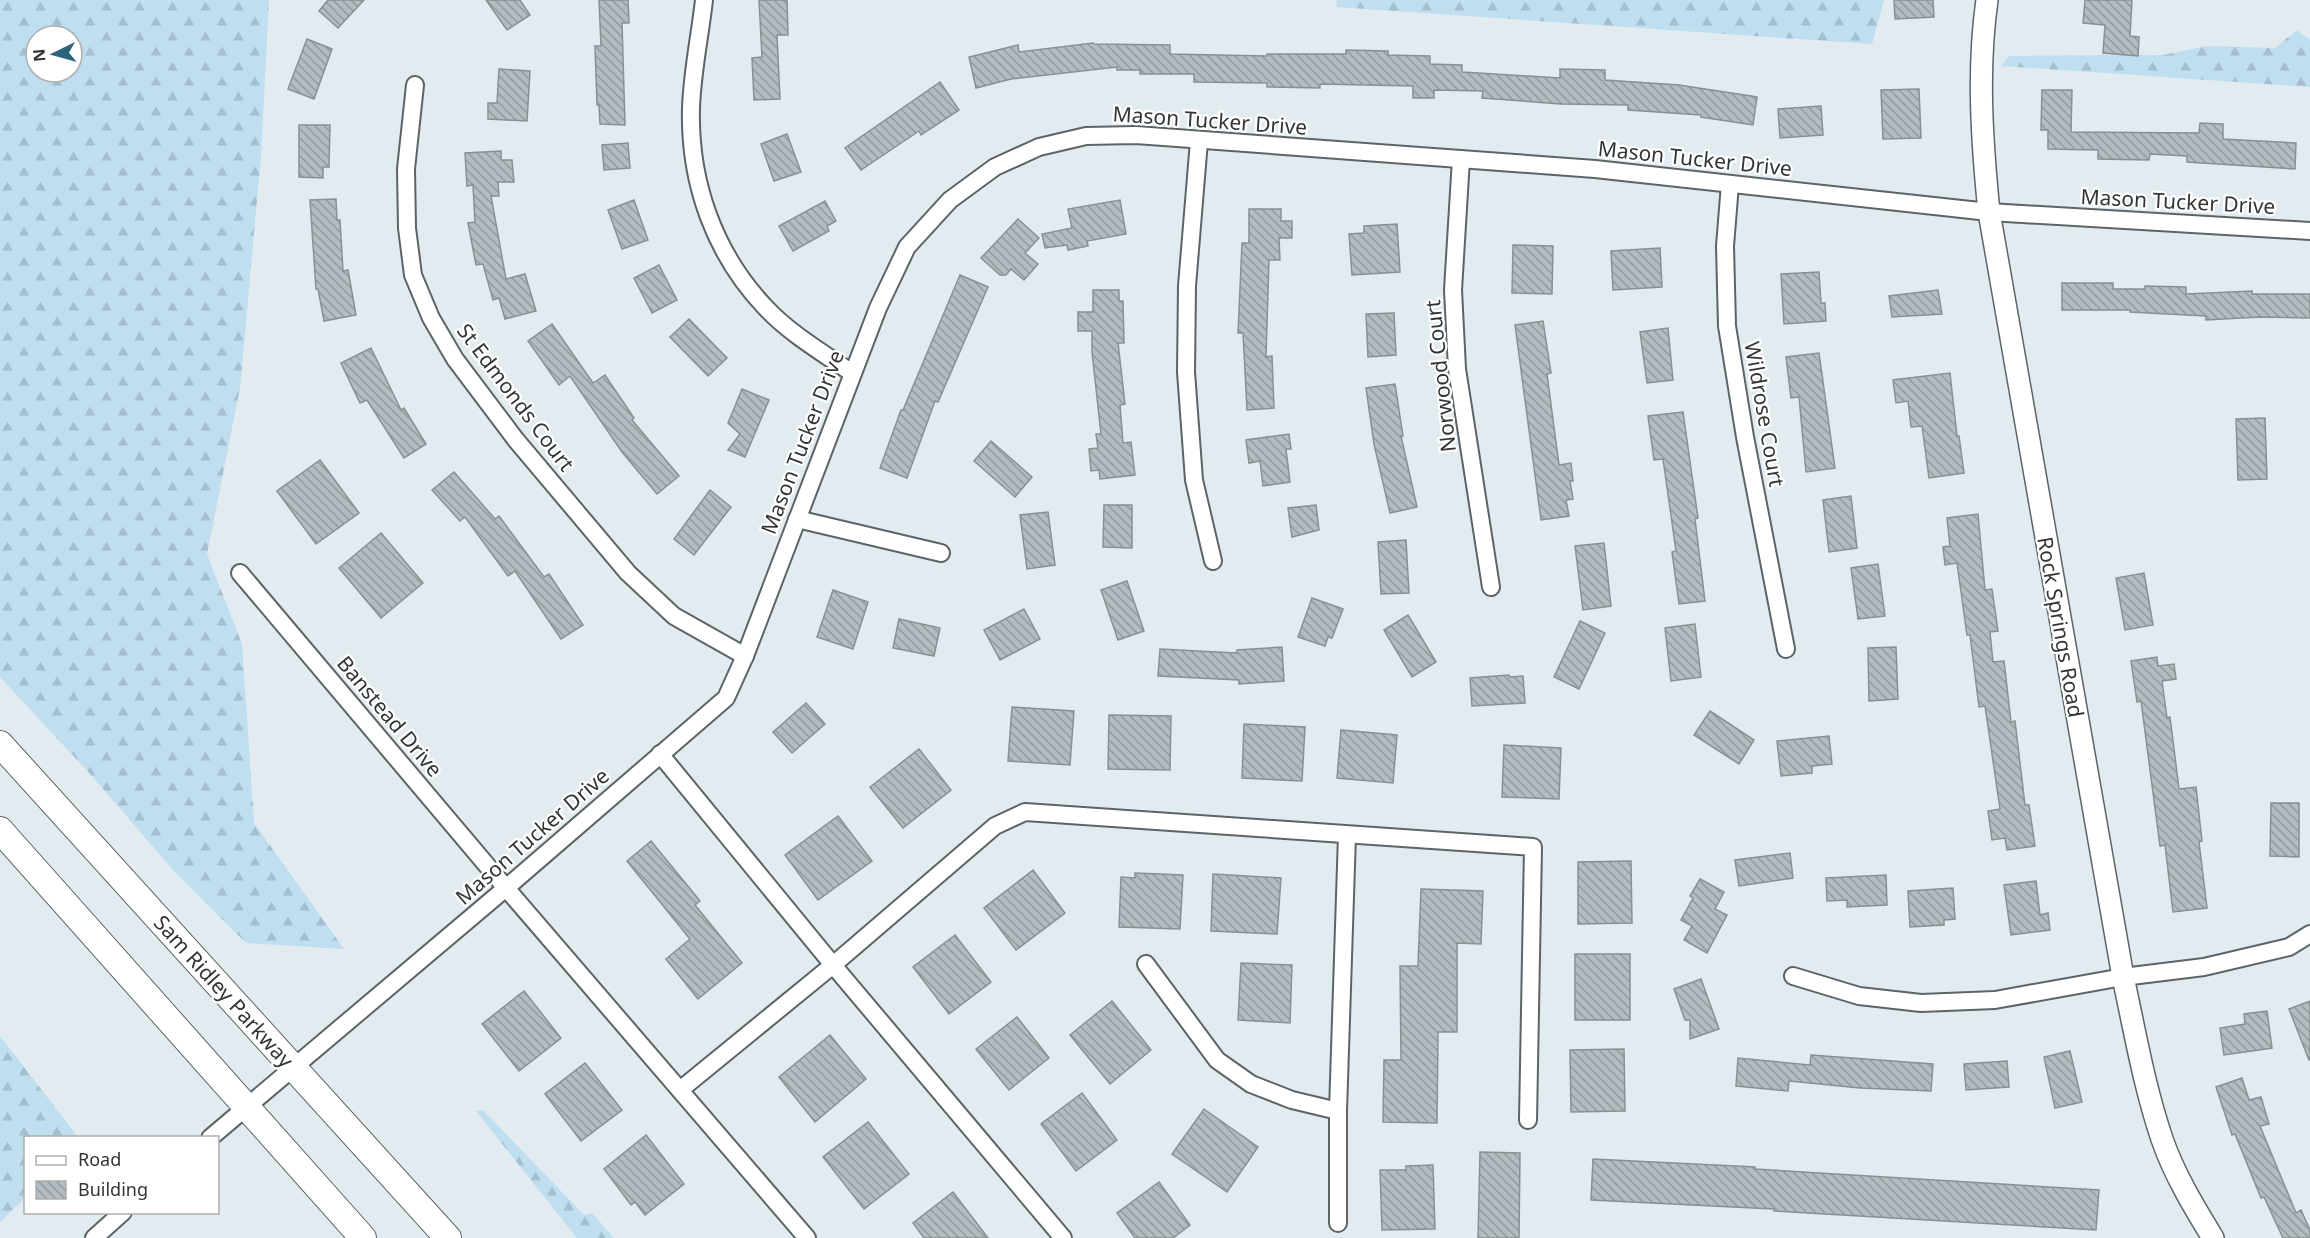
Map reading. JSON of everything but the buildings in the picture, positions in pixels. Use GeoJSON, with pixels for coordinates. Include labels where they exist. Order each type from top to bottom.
{"type":"FeatureCollection","features":[{"type":"Feature","properties":{"kind":"main road","name":"Sam Ridley Parkway"},"geometry":{"type":"LineString","coordinates":[[0,744],[448,1238]]}},
{"type":"Feature","properties":{"kind":"main road"},"geometry":{"type":"LineString","coordinates":[[0,830],[363,1238]]}},
{"type":"Feature","properties":{"kind":"street"},"geometry":{"type":"LineString","coordinates":[[704,0],[691,107],[693,162],[712,229],[731,265],[766,308],[807,342],[852,373]]}},
{"type":"Feature","properties":{"kind":"street","name":"Rock Springs Road"},"geometry":{"type":"LineString","coordinates":[[1987,0],[1981,110],[1989,212],[2123,977],[2147,1089],[2163,1142],[2192,1203],[2213,1238]]}},
{"type":"Feature","properties":{"kind":"street","name":"St Edmonds Court"},"geometry":{"type":"LineString","coordinates":[[415,85],[406,169],[407,228],[413,274],[432,318],[449,349],[516,440],[628,573],[674,616],[745,656]]}},
{"type":"Feature","properties":{"kind":"street","name":"Mason Tucker Drive"},"geometry":{"type":"LineString","coordinates":[[211,1136],[506,888],[726,698],[745,656],[878,308],[907,248],[950,200],[995,167],[1039,147],[1086,136],[1136,135],[1595,169],[1989,212],[2310,231]]}},
{"type":"Feature","properties":{"kind":"street"},"geometry":{"type":"LineString","coordinates":[[1199,141],[1186,286],[1186,372],[1194,480],[1213,561]]}},
{"type":"Feature","properties":{"kind":"street","name":"Norwood Court"},"geometry":{"type":"LineString","coordinates":[[1461,159],[1453,290],[1457,369],[1491,587]]}},
{"type":"Feature","properties":{"kind":"street","name":"Wildrose Court"},"geometry":{"type":"LineString","coordinates":[[1730,184],[1725,246],[1727,326],[1745,437],[1786,649]]}},
{"type":"Feature","properties":{"kind":"street"},"geometry":{"type":"LineString","coordinates":[[797,519],[941,553]]}},
{"type":"Feature","properties":{"kind":"street","name":"Banstead Drive"},"geometry":{"type":"LineString","coordinates":[[240,573],[506,888],[807,1238]]}},
{"type":"Feature","properties":{"kind":"street"},"geometry":{"type":"LineString","coordinates":[[660,754],[833,965],[1063,1238]]}},
{"type":"Feature","properties":{"kind":"street"},"geometry":{"type":"LineString","coordinates":[[680,1090],[833,965],[995,826],[1025,812],[1533,847],[1528,1120]]}},
{"type":"Feature","properties":{"kind":"street"},"geometry":{"type":"LineString","coordinates":[[1338,1222],[1338,1111],[1347,835]]}},
{"type":"Feature","properties":{"kind":"street"},"geometry":{"type":"LineString","coordinates":[[1793,976],[1859,996],[1921,1003],[1995,1000],[2123,977],[2204,967],[2289,947],[2310,934]]}},
{"type":"Feature","properties":{"kind":"street"},"geometry":{"type":"LineString","coordinates":[[1146,964],[1217,1060],[1251,1084],[1292,1100],[1338,1111]]}},
{"type":"Feature","properties":{"kind":"street"},"geometry":{"type":"LineString","coordinates":[[94,1238],[121,1214]]}},
{"type":"Feature","properties":{"kind":"green space"},"geometry":{"type":"Polygon","coordinates":[[[0,0],[269,0],[261,156],[240,388],[207,554],[242,644],[254,823],[344,949],[246,943],[174,871],[91,775],[0,677],[0,0]]]}},
{"type":"Feature","properties":{"kind":"green space"},"geometry":{"type":"Polygon","coordinates":[[[1337,0],[1884,0],[1872,44],[1336,7],[1337,0]]]}},
{"type":"Feature","properties":{"kind":"green space"},"geometry":{"type":"Polygon","coordinates":[[[2297,30],[2310,40],[2310,87],[2001,66],[2009,56],[2163,55],[2207,46],[2275,48],[2297,30]]]}},
{"type":"Feature","properties":{"kind":"green space"},"geometry":{"type":"Polygon","coordinates":[[[0,1036],[77,1136],[24,1136],[24,1199],[0,1222],[0,1036]]]}},
{"type":"Feature","properties":{"kind":"green space"},"geometry":{"type":"Polygon","coordinates":[[[483,1110],[584,1215],[592,1213],[614,1238],[577,1238],[476,1111],[483,1110]]]}}]}
